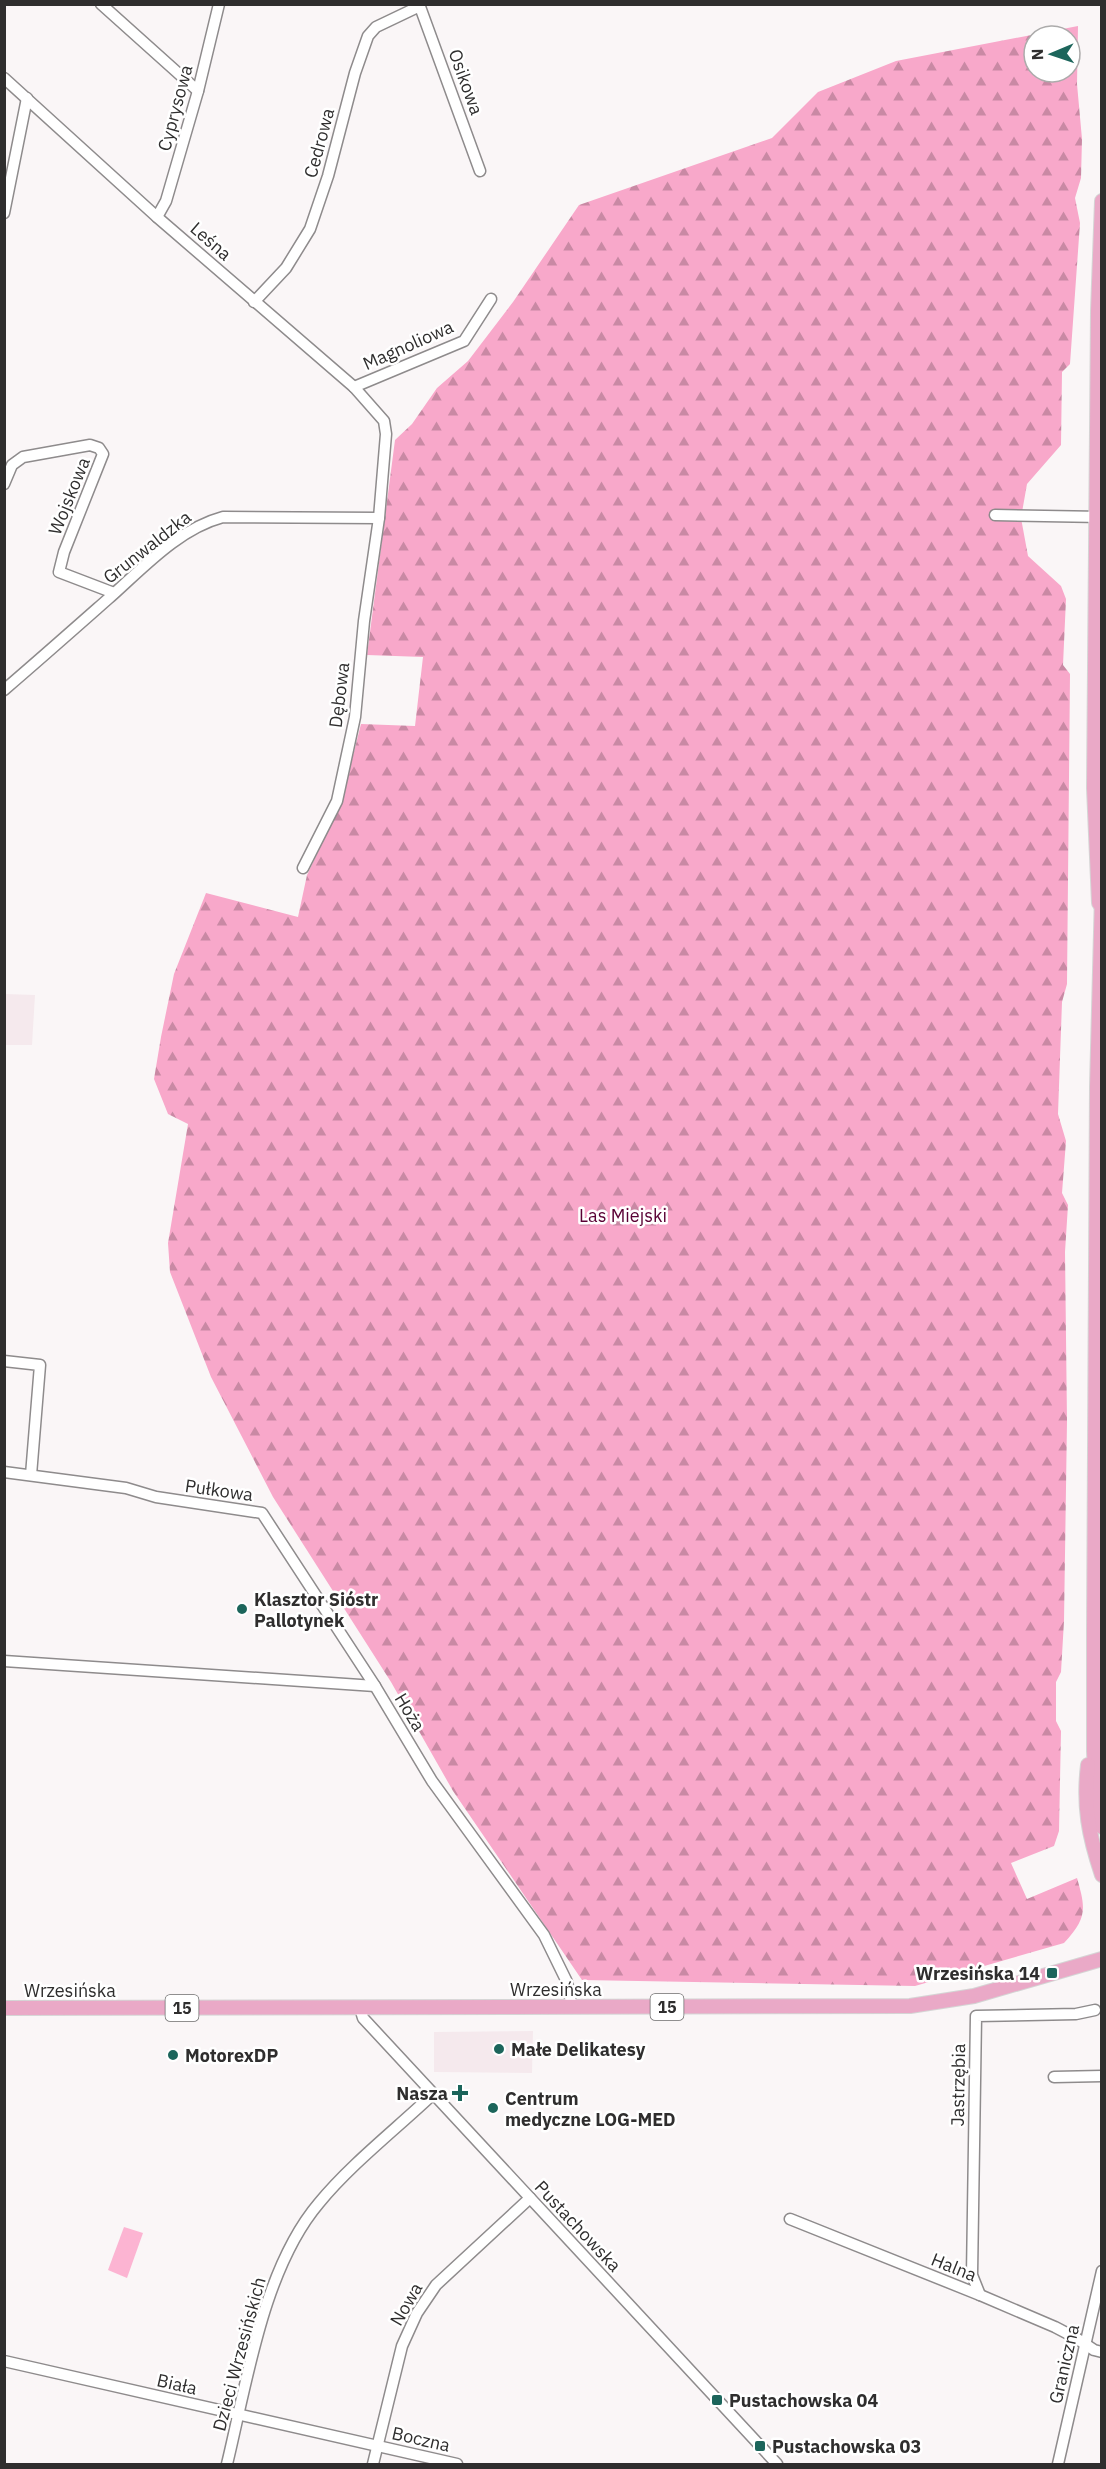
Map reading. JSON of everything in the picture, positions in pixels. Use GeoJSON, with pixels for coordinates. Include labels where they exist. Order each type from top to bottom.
{"type":"FeatureCollection","features":[{"type":"Feature","properties":{"kind":"main road"},"geometry":{"type":"LineString","coordinates":[[1101,201],[1094,788],[1101,923]]}},
{"type":"Feature","properties":{"kind":"main road"},"geometry":{"type":"LineString","coordinates":[[1101,894],[1097,1087],[1094,1721],[1096,1795],[1101,1827]]}},
{"type":"Feature","properties":{"kind":"main road"},"geometry":{"type":"LineString","coordinates":[[1094,1721],[1086,1791],[1087,1826],[1101,1875]]}},
{"type":"Feature","properties":{"kind":"main road","name":"Wrzesińska"},"geometry":{"type":"LineString","coordinates":[[4,2008],[910,2006],[974,1996],[1101,1959]]}},
{"type":"Feature","properties":{"kind":"street"},"geometry":{"type":"LineString","coordinates":[[101,4],[198,91]]}},
{"type":"Feature","properties":{"kind":"street","name":"Cyprysowa"},"geometry":{"type":"LineString","coordinates":[[157,217],[166,201],[198,91],[219,4]]}},
{"type":"Feature","properties":{"kind":"street","name":"Osikowa"},"geometry":{"type":"LineString","coordinates":[[420,5],[480,171]]}},
{"type":"Feature","properties":{"kind":"street","name":"Cedrowa"},"geometry":{"type":"LineString","coordinates":[[255,302],[286,268],[310,229],[328,176],[355,73],[368,36],[376,27],[420,5]]}},
{"type":"Feature","properties":{"kind":"street","name":"Leśna"},"geometry":{"type":"LineString","coordinates":[[4,78],[157,217],[354,387],[384,421],[386,434]]}},
{"type":"Feature","properties":{"kind":"street"},"geometry":{"type":"LineString","coordinates":[[4,213],[8,168],[27,98]]}},
{"type":"Feature","properties":{"kind":"street","name":"Magnoliowa"},"geometry":{"type":"LineString","coordinates":[[354,387],[464,341],[491,299]]}},
{"type":"Feature","properties":{"kind":"street","name":"Dębowa"},"geometry":{"type":"LineString","coordinates":[[303,868],[337,801],[355,717],[364,621],[380,518],[386,434]]}},
{"type":"Feature","properties":{"kind":"street","name":"Wojskowa"},"geometry":{"type":"LineString","coordinates":[[4,484],[12,465],[23,457],[90,445],[99,448],[103,454],[64,552],[59,572],[114,593]]}},
{"type":"Feature","properties":{"kind":"street"},"geometry":{"type":"LineString","coordinates":[[995,515],[1099,517]]}},
{"type":"Feature","properties":{"kind":"street","name":"Grunwaldzka"},"geometry":{"type":"LineString","coordinates":[[4,690],[114,593],[191,530],[207,522],[223,517],[380,518]]}},
{"type":"Feature","properties":{"kind":"street"},"geometry":{"type":"LineString","coordinates":[[4,1361],[40,1365],[31,1475]]}},
{"type":"Feature","properties":{"kind":"street","name":"Pułkowa"},"geometry":{"type":"LineString","coordinates":[[4,1472],[126,1488],[156,1497],[262,1512],[375,1686]]}},
{"type":"Feature","properties":{"kind":"street","name":"Hoża"},"geometry":{"type":"LineString","coordinates":[[4,1661],[375,1686],[432,1781],[544,1935],[567,1982],[572,2007]]}},
{"type":"Feature","properties":{"kind":"street","name":"Pustachowska"},"geometry":{"type":"LineString","coordinates":[[360,2008],[363,2018],[432,2095],[777,2464]]}},
{"type":"Feature","properties":{"kind":"street","name":"Jastrzębia"},"geometry":{"type":"LineString","coordinates":[[980,2295],[972,2275],[976,2016],[1076,2014],[1095,2010]]}},
{"type":"Feature","properties":{"kind":"street"},"geometry":{"type":"LineString","coordinates":[[1054,2077],[1101,2076]]}},
{"type":"Feature","properties":{"kind":"street","name":"Dzieci Wrzesińskich"},"geometry":{"type":"LineString","coordinates":[[227,2464],[265,2311],[283,2262],[304,2224],[318,2203],[432,2095]]}},
{"type":"Feature","properties":{"kind":"street","name":"Nowa"},"geometry":{"type":"LineString","coordinates":[[373,2464],[402,2346],[417,2313],[436,2285],[530,2198]]}},
{"type":"Feature","properties":{"kind":"street","name":"Halna"},"geometry":{"type":"LineString","coordinates":[[790,2219],[980,2295],[1054,2327],[1101,2352]]}},
{"type":"Feature","properties":{"kind":"street","name":"Graniczna"},"geometry":{"type":"LineString","coordinates":[[1058,2464],[1101,2271]]}},
{"type":"Feature","properties":{"kind":"street"},"geometry":{"type":"LineString","coordinates":[[957,2286],[972,2275]]}},
{"type":"Feature","properties":{"kind":"street","name":"Biała"},"geometry":{"type":"LineString","coordinates":[[4,2361],[378,2446]]}},
{"type":"Feature","properties":{"kind":"street","name":"Boczna"},"geometry":{"type":"LineString","coordinates":[[378,2446],[457,2464]]}},
{"type":"Feature","properties":{"kind":"shaded area"},"geometry":{"type":"Polygon","coordinates":[[[5,994],[35,995],[32,1045],[5,1045],[5,994]]]}},
{"type":"Feature","properties":{"kind":"shaded area"},"geometry":{"type":"Polygon","coordinates":[[[533,2031],[532,2073],[434,2072],[434,2032],[533,2031]]]}},
{"type":"Feature","properties":{"kind":"shaded area"},"geometry":{"type":"Polygon","coordinates":[[[124,2227],[143,2233],[127,2278],[108,2270],[124,2227]]]}},
{"type":"Feature","properties":{"kind":"green space","name":"Las Miejski"},"geometry":{"type":"Polygon","coordinates":[[[1022,37],[1022,84],[1077,84],[1082,139],[1081,178],[1075,198],[1080,223],[1070,364],[1062,372],[1061,445],[1027,484],[1021,518],[1028,556],[1061,586],[1066,599],[1063,665],[1070,674],[1067,984],[1062,1002],[1058,1114],[1066,1141],[1062,1193],[1068,1205],[1065,1252],[1067,1421],[1064,1621],[1061,1672],[1056,1682],[1056,1721],[1061,1731],[1059,1831],[1054,1846],[1011,1863],[1027,1899],[1077,1878],[1083,1906],[1081,1920],[1064,1943],[915,1986],[582,1980],[453,1791],[391,1682],[273,1497],[211,1377],[170,1272],[168,1243],[188,1124],[168,1114],[154,1079],[174,974],[206,893],[298,917],[307,875],[341,803],[361,724],[415,726],[423,657],[367,655],[395,440],[412,424],[437,388],[468,361],[513,302],[579,205],[772,138],[818,92],[896,61],[1022,37]]]}},
{"type":"Feature","properties":{"kind":"place","name":"Klasztor Sióstr Pallotynek"},"geometry":{"type":"Point","coordinates":[242,1609]}},
{"type":"Feature","properties":{"kind":"place","name":"Wrzesińska 14"},"geometry":{"type":"Point","coordinates":[1052,1973]}},
{"type":"Feature","properties":{"kind":"place","name":"Małe Delikatesy"},"geometry":{"type":"Point","coordinates":[499,2049]}},
{"type":"Feature","properties":{"kind":"place","name":"MotorexDP"},"geometry":{"type":"Point","coordinates":[173,2055]}},
{"type":"Feature","properties":{"kind":"place","name":"Nasza"},"geometry":{"type":"Point","coordinates":[460,2093]}},
{"type":"Feature","properties":{"kind":"place","name":"Centrum medyczne LOG-MED"},"geometry":{"type":"Point","coordinates":[493,2108]}},
{"type":"Feature","properties":{"kind":"place","name":"Pustachowska 04"},"geometry":{"type":"Point","coordinates":[717,2400]}},
{"type":"Feature","properties":{"kind":"place","name":"Pustachowska 03"},"geometry":{"type":"Point","coordinates":[760,2446]}}]}
